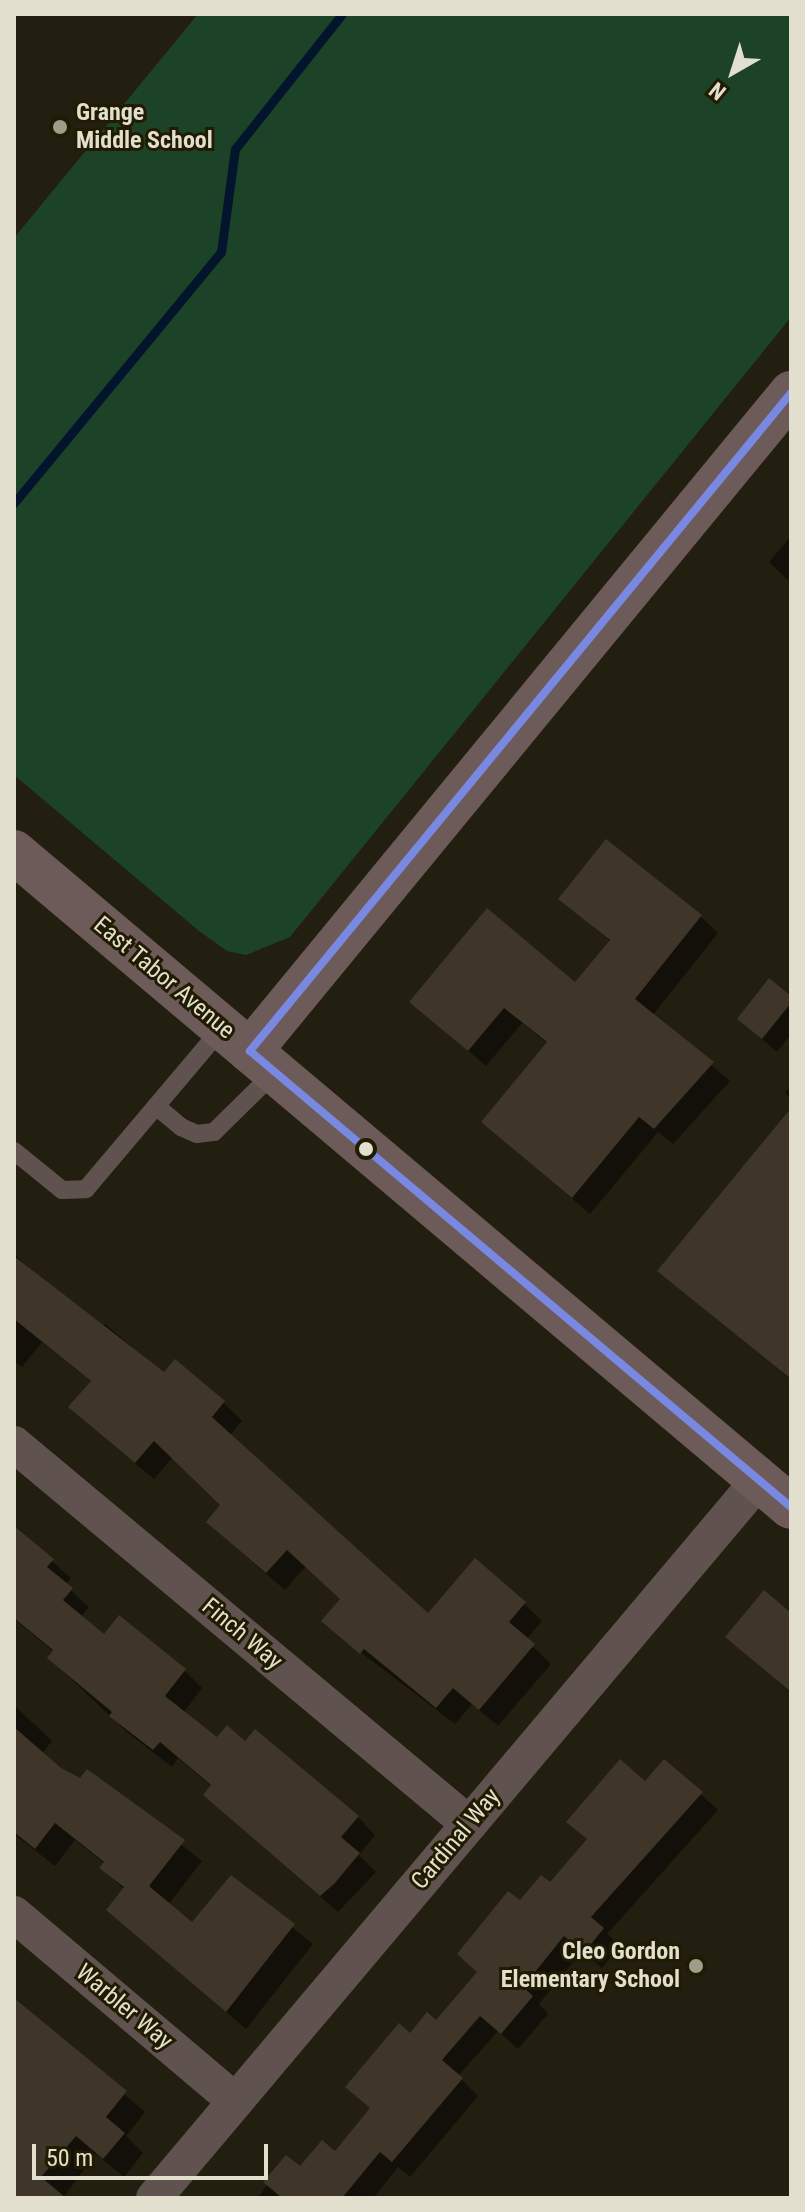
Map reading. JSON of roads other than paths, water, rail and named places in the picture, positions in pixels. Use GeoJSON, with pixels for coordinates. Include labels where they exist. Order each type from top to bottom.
{"type":"FeatureCollection","features":[{"type":"Feature","properties":{"kind":"main road"},"geometry":{"type":"LineString","coordinates":[[249,1050],[791,393]]}},
{"type":"Feature","properties":{"kind":"main road","name":"East Tabor Avenue"},"geometry":{"type":"LineString","coordinates":[[14,852],[775,1494]]}},
{"type":"Feature","properties":{"kind":"street","name":"Finch Way"},"geometry":{"type":"LineString","coordinates":[[14,1444],[469,1824]]}},
{"type":"Feature","properties":{"kind":"street","name":"Cardinal Way"},"geometry":{"type":"LineString","coordinates":[[154,2198],[469,1824],[775,1494]]}},
{"type":"Feature","properties":{"kind":"street","name":"Warbler Way"},"geometry":{"type":"LineString","coordinates":[[14,1914],[234,2100]]}},
{"type":"Feature","properties":{"kind":"lane"},"geometry":{"type":"LineString","coordinates":[[156,1106],[181,1127],[197,1134],[214,1132],[249,1050]]}},
{"type":"Feature","properties":{"kind":"lane"},"geometry":{"type":"LineString","coordinates":[[14,1151],[62,1190],[86,1189],[156,1106],[249,1050]]}},
{"type":"Feature","properties":{"kind":"waterway"},"geometry":{"type":"LineString","coordinates":[[14,503],[221,252],[235,149],[342,14]]}},
{"type":"Feature","properties":{"kind":"place","name":"Grange Middle School"},"geometry":{"type":"Point","coordinates":[60,127]}},
{"type":"Feature","properties":{"kind":"place","name":"Cleo Gordon Elementary School"},"geometry":{"type":"Point","coordinates":[696,1966]}}]}
